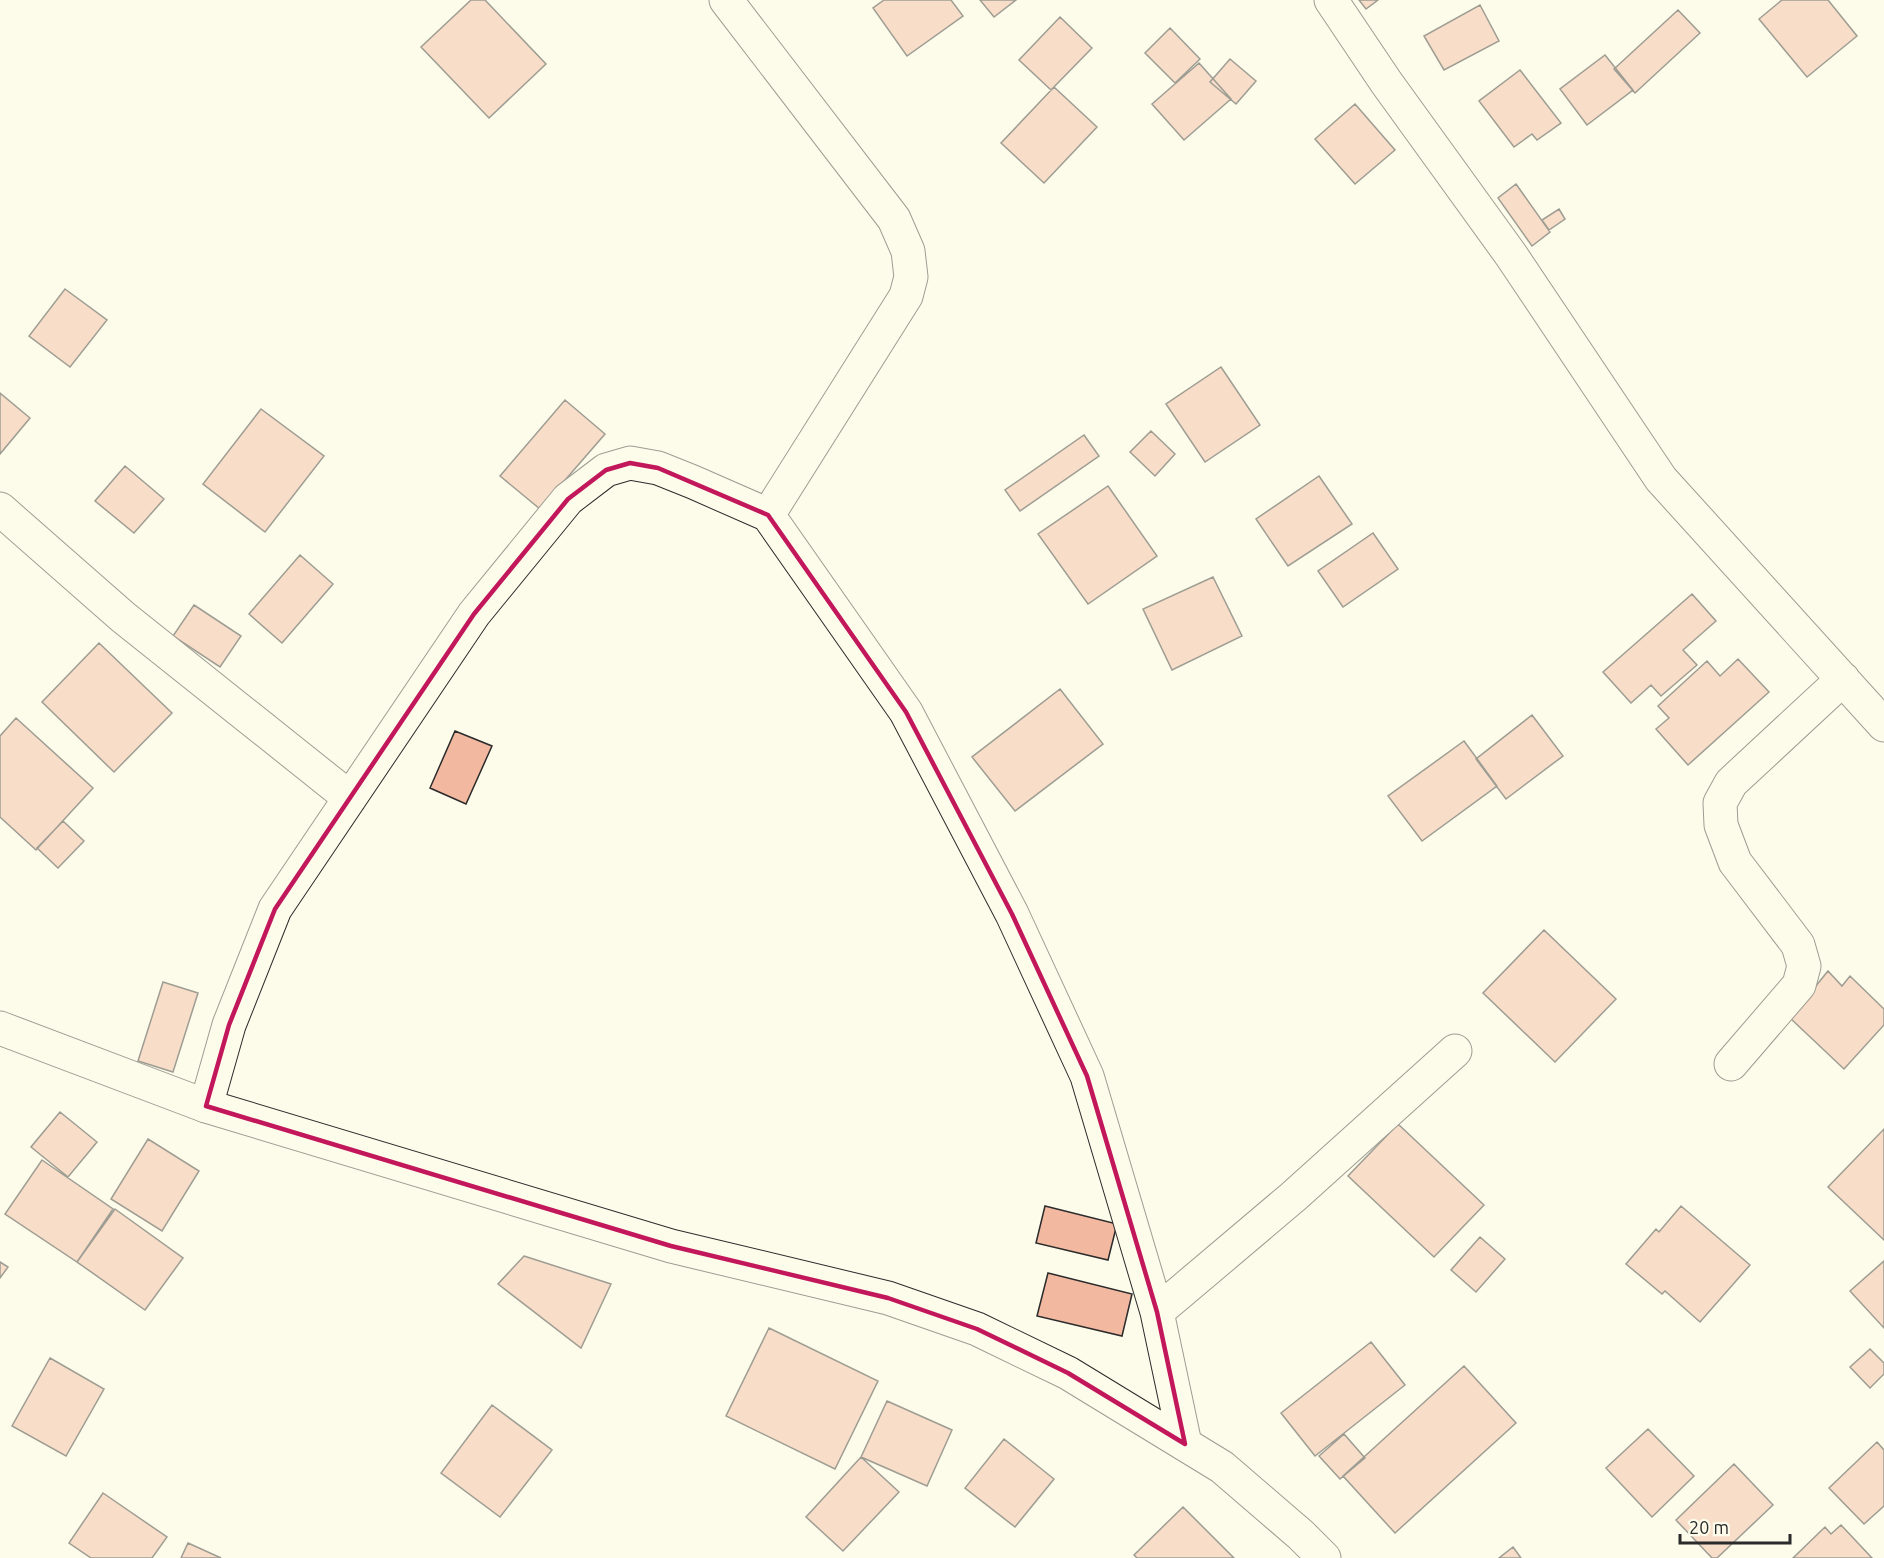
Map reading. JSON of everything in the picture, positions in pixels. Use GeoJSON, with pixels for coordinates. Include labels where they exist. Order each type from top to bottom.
{"type":"FeatureCollection","features":[{"type":"Feature","properties":{"kind":"street"},"geometry":{"type":"LineString","coordinates":[[726,0],[894,219],[908,251],[911,277],[906,296],[768,514]]}},
{"type":"Feature","properties":{"kind":"street"},"geometry":{"type":"LineString","coordinates":[[1331,0],[1386,82],[1511,255],[1661,479],[1884,724]]}},
{"type":"Feature","properties":{"kind":"street"},"geometry":{"type":"LineString","coordinates":[[206,1106],[229,1025],[275,909],[474,614],[567,499],[606,470],[630,463],[658,468],[768,514],[906,712],[1012,914],[1087,1076],[1157,1311],[1185,1444]]}},
{"type":"Feature","properties":{"kind":"street"},"geometry":{"type":"LineString","coordinates":[[0,509],[123,617],[350,798]]}},
{"type":"Feature","properties":{"kind":"street"},"geometry":{"type":"LineString","coordinates":[[1731,1064],[1799,986],[1804,966],[1798,945],[1735,862],[1721,825],[1720,803],[1731,783],[1843,679]]}},
{"type":"Feature","properties":{"kind":"street"},"geometry":{"type":"LineString","coordinates":[[0,1028],[206,1106],[671,1246],[888,1298],[977,1329],[1068,1373],[1222,1467],[1301,1535],[1324,1558]]}},
{"type":"Feature","properties":{"kind":"street"},"geometry":{"type":"LineString","coordinates":[[1157,1311],[1293,1197],[1455,1051]]}},
{"type":"Feature","properties":{"kind":"highlighted area"},"geometry":{"type":"Polygon","coordinates":[[[630,463],[658,468],[768,515],[906,712],[1012,914],[1087,1076],[1157,1312],[1185,1444],[1068,1373],[977,1329],[888,1298],[671,1246],[206,1106],[229,1025],[275,909],[474,614],[568,499],[606,470],[630,463]]]}},
{"type":"Feature","properties":{"kind":"building"},"geometry":{"type":"Polygon","coordinates":[[[471,0],[485,0],[546,64],[489,118],[421,47],[471,0]]]}},
{"type":"Feature","properties":{"kind":"building"},"geometry":{"type":"Polygon","coordinates":[[[884,0],[951,0],[963,16],[907,56],[873,8],[884,0]]]}},
{"type":"Feature","properties":{"kind":"building"},"geometry":{"type":"Polygon","coordinates":[[[980,0],[1016,0],[994,17],[980,0]]]}},
{"type":"Feature","properties":{"kind":"building"},"geometry":{"type":"Polygon","coordinates":[[[1359,0],[1378,0],[1366,9],[1359,0]]]}},
{"type":"Feature","properties":{"kind":"building"},"geometry":{"type":"Polygon","coordinates":[[[1782,0],[1828,0],[1857,36],[1807,77],[1759,19],[1782,0]]]}},
{"type":"Feature","properties":{"kind":"building"},"geometry":{"type":"Polygon","coordinates":[[[1480,5],[1499,41],[1444,70],[1424,36],[1480,5]]]}},
{"type":"Feature","properties":{"kind":"building"},"geometry":{"type":"Polygon","coordinates":[[[1678,10],[1700,33],[1635,93],[1614,69],[1678,10]]]}},
{"type":"Feature","properties":{"kind":"building"},"geometry":{"type":"Polygon","coordinates":[[[1060,17],[1092,48],[1051,90],[1019,60],[1060,17]]]}},
{"type":"Feature","properties":{"kind":"building"},"geometry":{"type":"Polygon","coordinates":[[[1170,28],[1200,59],[1175,83],[1145,53],[1170,28]]]}},
{"type":"Feature","properties":{"kind":"building"},"geometry":{"type":"Polygon","coordinates":[[[1605,55],[1633,90],[1587,125],[1560,89],[1605,55]]]}},
{"type":"Feature","properties":{"kind":"building"},"geometry":{"type":"Polygon","coordinates":[[[1230,59],[1256,81],[1236,104],[1210,82],[1230,59]]]}},
{"type":"Feature","properties":{"kind":"building"},"geometry":{"type":"Polygon","coordinates":[[[1199,63],[1231,99],[1184,140],[1152,104],[1199,63]]]}},
{"type":"Feature","properties":{"kind":"building"},"geometry":{"type":"Polygon","coordinates":[[[1520,70],[1561,123],[1537,140],[1532,134],[1514,147],[1479,101],[1520,70]]]}},
{"type":"Feature","properties":{"kind":"building"},"geometry":{"type":"Polygon","coordinates":[[[1054,87],[1097,127],[1044,183],[1001,143],[1054,87]]]}},
{"type":"Feature","properties":{"kind":"building"},"geometry":{"type":"Polygon","coordinates":[[[1355,104],[1395,150],[1355,184],[1315,139],[1355,104]]]}},
{"type":"Feature","properties":{"kind":"building"},"geometry":{"type":"Polygon","coordinates":[[[1516,184],[1550,232],[1532,246],[1498,198],[1516,184]]]}},
{"type":"Feature","properties":{"kind":"building"},"geometry":{"type":"Polygon","coordinates":[[[1559,209],[1565,219],[1549,230],[1542,220],[1559,209]]]}},
{"type":"Feature","properties":{"kind":"building"},"geometry":{"type":"Polygon","coordinates":[[[65,289],[107,320],[70,367],[29,336],[65,289]]]}},
{"type":"Feature","properties":{"kind":"building"},"geometry":{"type":"Polygon","coordinates":[[[1221,367],[1260,425],[1205,462],[1166,404],[1221,367]]]}},
{"type":"Feature","properties":{"kind":"building"},"geometry":{"type":"Polygon","coordinates":[[[0,393],[30,418],[0,454],[0,393]]]}},
{"type":"Feature","properties":{"kind":"building"},"geometry":{"type":"Polygon","coordinates":[[[565,400],[605,434],[540,509],[500,476],[565,400]]]}},
{"type":"Feature","properties":{"kind":"building"},"geometry":{"type":"Polygon","coordinates":[[[261,409],[324,456],[265,532],[203,484],[261,409]]]}},
{"type":"Feature","properties":{"kind":"building"},"geometry":{"type":"Polygon","coordinates":[[[1151,431],[1175,454],[1155,476],[1130,452],[1151,431]]]}},
{"type":"Feature","properties":{"kind":"building"},"geometry":{"type":"Polygon","coordinates":[[[1084,435],[1099,456],[1020,511],[1005,490],[1084,435]]]}},
{"type":"Feature","properties":{"kind":"building"},"geometry":{"type":"Polygon","coordinates":[[[125,466],[164,499],[134,533],[95,501],[125,466]]]}},
{"type":"Feature","properties":{"kind":"building"},"geometry":{"type":"Polygon","coordinates":[[[1319,476],[1352,524],[1288,566],[1256,519],[1319,476]]]}},
{"type":"Feature","properties":{"kind":"building"},"geometry":{"type":"Polygon","coordinates":[[[1108,486],[1157,556],[1088,604],[1038,534],[1108,486]]]}},
{"type":"Feature","properties":{"kind":"building"},"geometry":{"type":"Polygon","coordinates":[[[1373,533],[1398,569],[1343,607],[1318,571],[1373,533]]]}},
{"type":"Feature","properties":{"kind":"building"},"geometry":{"type":"Polygon","coordinates":[[[300,555],[333,584],[282,643],[249,614],[300,555]]]}},
{"type":"Feature","properties":{"kind":"building"},"geometry":{"type":"Polygon","coordinates":[[[1213,577],[1242,636],[1172,670],[1143,609],[1213,577]]]}},
{"type":"Feature","properties":{"kind":"building"},"geometry":{"type":"Polygon","coordinates":[[[1692,594],[1716,621],[1683,650],[1697,665],[1661,696],[1651,685],[1631,703],[1603,672],[1692,594]]]}},
{"type":"Feature","properties":{"kind":"building"},"geometry":{"type":"Polygon","coordinates":[[[194,605],[241,636],[220,667],[173,636],[194,605]]]}},
{"type":"Feature","properties":{"kind":"building"},"geometry":{"type":"Polygon","coordinates":[[[99,643],[172,713],[114,772],[42,702],[99,643]]]}},
{"type":"Feature","properties":{"kind":"building"},"geometry":{"type":"Polygon","coordinates":[[[1738,659],[1769,692],[1688,765],[1656,729],[1669,718],[1658,706],[1707,661],[1720,676],[1738,659]]]}},
{"type":"Feature","properties":{"kind":"building"},"geometry":{"type":"Polygon","coordinates":[[[1060,689],[1103,744],[1015,811],[972,757],[1060,689]]]}},
{"type":"Feature","properties":{"kind":"building"},"geometry":{"type":"Polygon","coordinates":[[[1532,715],[1563,756],[1506,799],[1476,759],[1532,715]]]}},
{"type":"Feature","properties":{"kind":"building"},"geometry":{"type":"Polygon","coordinates":[[[16,718],[93,788],[36,850],[0,817],[0,736],[16,718]]]}},
{"type":"Feature","properties":{"kind":"building"},"geometry":{"type":"Polygon","coordinates":[[[455,731],[492,746],[466,804],[430,788],[455,731]]]}},
{"type":"Feature","properties":{"kind":"building"},"geometry":{"type":"Polygon","coordinates":[[[1464,741],[1497,786],[1422,841],[1388,796],[1464,741]]]}},
{"type":"Feature","properties":{"kind":"building"},"geometry":{"type":"Polygon","coordinates":[[[63,821],[84,841],[58,868],[37,848],[63,821]]]}},
{"type":"Feature","properties":{"kind":"building"},"geometry":{"type":"Polygon","coordinates":[[[1544,930],[1616,999],[1555,1062],[1483,993],[1544,930]]]}},
{"type":"Feature","properties":{"kind":"building"},"geometry":{"type":"Polygon","coordinates":[[[1828,971],[1842,986],[1850,976],[1884,1009],[1884,1025],[1844,1069],[1790,1018],[1828,971]]]}},
{"type":"Feature","properties":{"kind":"building"},"geometry":{"type":"Polygon","coordinates":[[[163,982],[198,993],[173,1072],[138,1061],[163,982]]]}},
{"type":"Feature","properties":{"kind":"building"},"geometry":{"type":"Polygon","coordinates":[[[60,1112],[97,1142],[68,1177],[31,1147],[60,1112]]]}},
{"type":"Feature","properties":{"kind":"building"},"geometry":{"type":"Polygon","coordinates":[[[1398,1124],[1484,1205],[1434,1257],[1348,1176],[1398,1124]]]}},
{"type":"Feature","properties":{"kind":"building"},"geometry":{"type":"Polygon","coordinates":[[[1884,1129],[1884,1240],[1828,1187],[1884,1129]]]}},
{"type":"Feature","properties":{"kind":"building"},"geometry":{"type":"Polygon","coordinates":[[[148,1139],[199,1171],[162,1231],[111,1199],[148,1139]]]}},
{"type":"Feature","properties":{"kind":"building"},"geometry":{"type":"Polygon","coordinates":[[[42,1160],[113,1209],[77,1262],[5,1214],[42,1160]]]}},
{"type":"Feature","properties":{"kind":"building"},"geometry":{"type":"Polygon","coordinates":[[[1045,1206],[1117,1224],[1108,1260],[1036,1243],[1045,1206]]]}},
{"type":"Feature","properties":{"kind":"building"},"geometry":{"type":"Polygon","coordinates":[[[1681,1206],[1750,1265],[1700,1322],[1665,1291],[1662,1294],[1626,1264],[1656,1229],[1659,1232],[1681,1206]]]}},
{"type":"Feature","properties":{"kind":"building"},"geometry":{"type":"Polygon","coordinates":[[[115,1209],[183,1258],[145,1310],[77,1262],[115,1209]]]}},
{"type":"Feature","properties":{"kind":"building"},"geometry":{"type":"Polygon","coordinates":[[[1480,1237],[1505,1259],[1476,1292],[1451,1270],[1480,1237]]]}},
{"type":"Feature","properties":{"kind":"building"},"geometry":{"type":"Polygon","coordinates":[[[524,1256],[611,1284],[581,1348],[498,1284],[524,1256]]]}},
{"type":"Feature","properties":{"kind":"building"},"geometry":{"type":"Polygon","coordinates":[[[1884,1261],[1884,1328],[1850,1291],[1884,1261]]]}},
{"type":"Feature","properties":{"kind":"building"},"geometry":{"type":"Polygon","coordinates":[[[0,1262],[8,1267],[0,1278],[0,1262]]]}},
{"type":"Feature","properties":{"kind":"building"},"geometry":{"type":"Polygon","coordinates":[[[1048,1273],[1132,1294],[1122,1336],[1037,1316],[1048,1273]]]}},
{"type":"Feature","properties":{"kind":"building"},"geometry":{"type":"Polygon","coordinates":[[[769,1328],[878,1381],[835,1469],[726,1416],[769,1328]]]}},
{"type":"Feature","properties":{"kind":"building"},"geometry":{"type":"Polygon","coordinates":[[[1371,1342],[1405,1385],[1315,1456],[1281,1413],[1371,1342]]]}},
{"type":"Feature","properties":{"kind":"building"},"geometry":{"type":"Polygon","coordinates":[[[1870,1349],[1884,1363],[1884,1374],[1870,1388],[1850,1367],[1870,1349]]]}},
{"type":"Feature","properties":{"kind":"building"},"geometry":{"type":"Polygon","coordinates":[[[50,1358],[104,1389],[66,1456],[12,1426],[50,1358]]]}},
{"type":"Feature","properties":{"kind":"building"},"geometry":{"type":"Polygon","coordinates":[[[1464,1366],[1516,1423],[1395,1533],[1343,1476],[1464,1366]]]}},
{"type":"Feature","properties":{"kind":"building"},"geometry":{"type":"Polygon","coordinates":[[[887,1401],[952,1430],[927,1486],[861,1457],[887,1401]]]}},
{"type":"Feature","properties":{"kind":"building"},"geometry":{"type":"Polygon","coordinates":[[[492,1405],[552,1450],[500,1517],[441,1473],[492,1405]]]}},
{"type":"Feature","properties":{"kind":"building"},"geometry":{"type":"Polygon","coordinates":[[[1648,1429],[1694,1476],[1652,1517],[1606,1468],[1648,1429]]]}},
{"type":"Feature","properties":{"kind":"building"},"geometry":{"type":"Polygon","coordinates":[[[1344,1434],[1365,1458],[1340,1479],[1319,1456],[1344,1434]]]}},
{"type":"Feature","properties":{"kind":"building"},"geometry":{"type":"Polygon","coordinates":[[[1004,1439],[1054,1479],[1015,1527],[965,1488],[1004,1439]]]}},
{"type":"Feature","properties":{"kind":"building"},"geometry":{"type":"Polygon","coordinates":[[[1877,1442],[1884,1450],[1884,1506],[1864,1524],[1829,1488],[1877,1442]]]}},
{"type":"Feature","properties":{"kind":"building"},"geometry":{"type":"Polygon","coordinates":[[[861,1457],[899,1492],[843,1551],[806,1517],[861,1457]]]}},
{"type":"Feature","properties":{"kind":"building"},"geometry":{"type":"Polygon","coordinates":[[[1734,1464],[1773,1505],[1717,1558],[1712,1558],[1676,1520],[1734,1464]]]}},
{"type":"Feature","properties":{"kind":"building"},"geometry":{"type":"Polygon","coordinates":[[[103,1493],[167,1537],[152,1558],[91,1558],[69,1543],[103,1493]]]}},
{"type":"Feature","properties":{"kind":"building"},"geometry":{"type":"Polygon","coordinates":[[[1183,1507],[1234,1558],[1137,1558],[1134,1555],[1183,1507]]]}},
{"type":"Feature","properties":{"kind":"building"},"geometry":{"type":"Polygon","coordinates":[[[1841,1525],[1872,1558],[1793,1558],[1825,1527],[1831,1534],[1841,1525]]]}},
{"type":"Feature","properties":{"kind":"building"},"geometry":{"type":"Polygon","coordinates":[[[188,1543],[221,1558],[181,1558],[188,1543]]]}},
{"type":"Feature","properties":{"kind":"building"},"geometry":{"type":"Polygon","coordinates":[[[1513,1547],[1521,1558],[1499,1558],[1513,1547]]]}}]}
